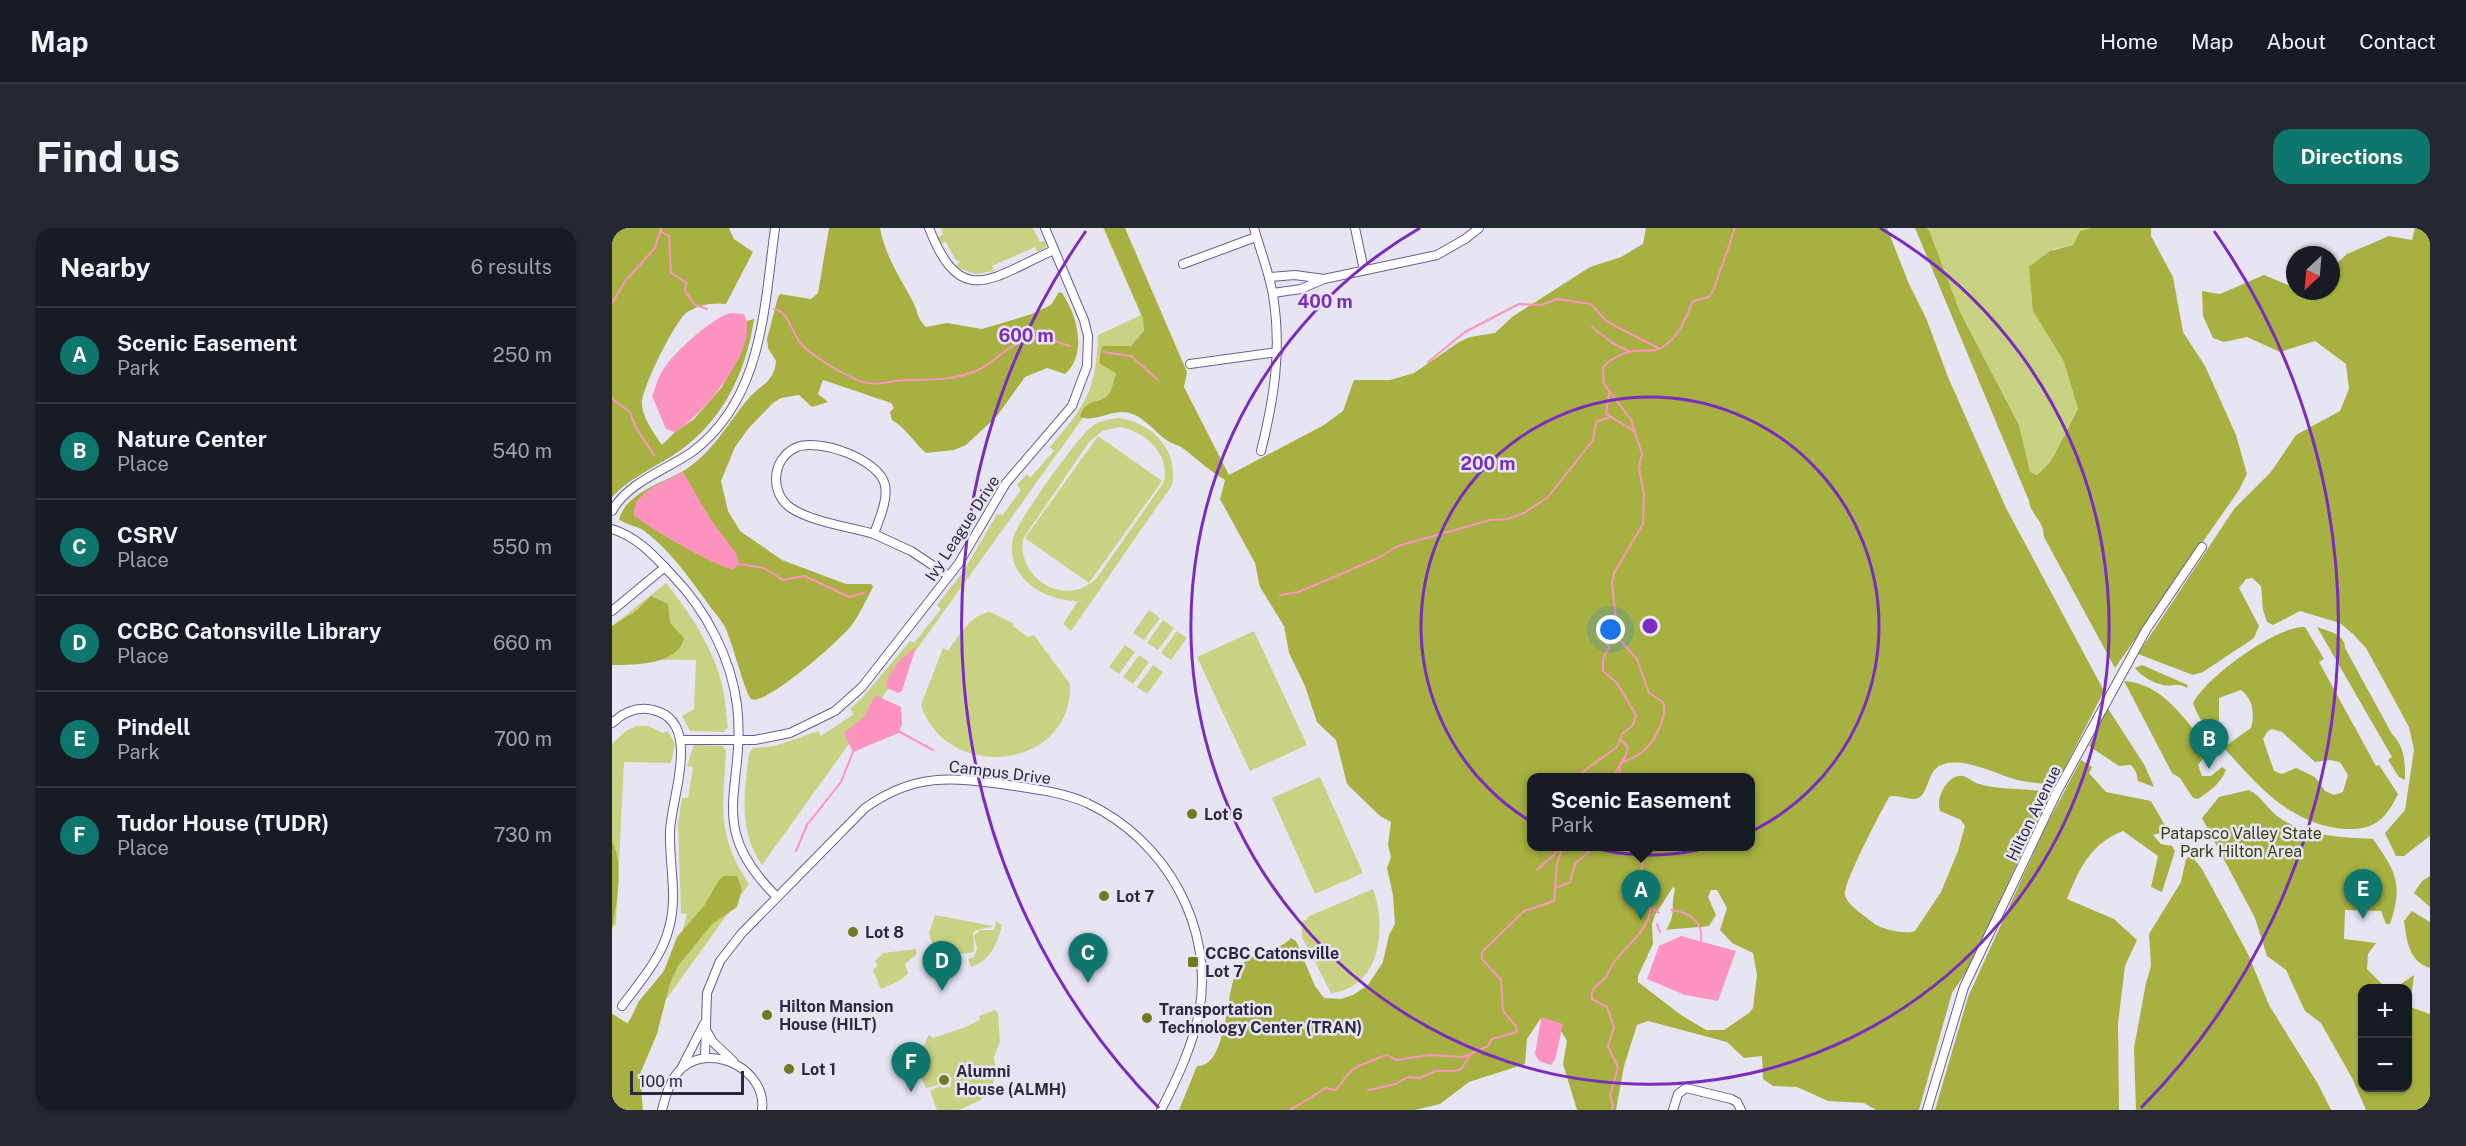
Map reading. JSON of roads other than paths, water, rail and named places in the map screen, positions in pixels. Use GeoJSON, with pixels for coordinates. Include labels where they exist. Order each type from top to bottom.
{"type":"FeatureCollection","features":[{"type":"Feature","properties":{"kind":"street"},"geometry":{"type":"LineString","coordinates":[[612,511],[629,490],[693,450],[721,423],[733,407],[752,366],[758,346],[775,228]]}},
{"type":"Feature","properties":{"kind":"street"},"geometry":{"type":"LineString","coordinates":[[929,228],[949,269],[957,275],[974,281],[994,277],[1054,250]]}},
{"type":"Feature","properties":{"kind":"street","name":"Ivy League Drive"},"geometry":{"type":"LineString","coordinates":[[681,740],[755,740],[790,733],[835,711],[862,687],[948,576],[996,498],[1072,406],[1083,380],[1088,350],[1084,320],[1045,228]]}},
{"type":"Feature","properties":{"kind":"street"},"geometry":{"type":"LineString","coordinates":[[1254,228],[1273,293],[1278,352],[1275,392],[1261,451]]}},
{"type":"Feature","properties":{"kind":"street"},"geometry":{"type":"LineString","coordinates":[[1355,228],[1364,270]]}},
{"type":"Feature","properties":{"kind":"street"},"geometry":{"type":"LineString","coordinates":[[1273,293],[1311,286],[1324,279],[1437,255],[1454,247],[1479,228]]}},
{"type":"Feature","properties":{"kind":"street"},"geometry":{"type":"LineString","coordinates":[[1183,264],[1256,237]]}},
{"type":"Feature","properties":{"kind":"street"},"geometry":{"type":"LineString","coordinates":[[1269,277],[1295,275],[1324,279]]}},
{"type":"Feature","properties":{"kind":"street"},"geometry":{"type":"LineString","coordinates":[[1190,364],[1278,352]]}},
{"type":"Feature","properties":{"kind":"street"},"geometry":{"type":"LineString","coordinates":[[874,534],[885,494],[882,478],[869,462],[812,445],[795,448],[786,454],[776,474],[776,485],[785,504],[805,514],[874,534],[911,551],[948,576]]}},
{"type":"Feature","properties":{"kind":"street"},"geometry":{"type":"LineString","coordinates":[[612,529],[636,540],[665,567],[695,604],[711,629],[724,657],[737,706],[738,739],[732,807],[735,834],[751,870],[777,897]]}},
{"type":"Feature","properties":{"kind":"street","name":"Hilton Avenue"},"geometry":{"type":"LineString","coordinates":[[1928,1110],[1964,987],[2057,792],[2146,630],[2202,548]]}},
{"type":"Feature","properties":{"kind":"street"},"geometry":{"type":"LineString","coordinates":[[612,611],[665,567]]}},
{"type":"Feature","properties":{"kind":"street"},"geometry":{"type":"LineString","coordinates":[[612,723],[635,709],[656,711],[675,723],[681,740],[670,824],[672,916],[662,948],[622,1006]]}},
{"type":"Feature","properties":{"kind":"street","name":"Campus Drive"},"geometry":{"type":"LineString","coordinates":[[705,1057],[707,993],[720,961],[729,947],[865,808],[883,795],[919,781],[958,778],[1060,794],[1101,810],[1136,835],[1168,872],[1189,911],[1200,949],[1202,989],[1197,1023],[1186,1055],[1161,1110]]}},
{"type":"Feature","properties":{"kind":"street"},"geometry":{"type":"LineString","coordinates":[[705,1026],[713,1042],[758,1086],[762,1110]]}},
{"type":"Feature","properties":{"kind":"street"},"geometry":{"type":"LineString","coordinates":[[662,1110],[671,1082],[705,1026]]}},
{"type":"Feature","properties":{"kind":"street"},"geometry":{"type":"LineString","coordinates":[[679,1072],[692,1062],[705,1057],[739,1066]]}},
{"type":"Feature","properties":{"kind":"street"},"geometry":{"type":"LineString","coordinates":[[1673,1110],[1678,1094],[1686,1088],[1731,1099],[1737,1102],[1741,1110]]}},
{"type":"Feature","properties":{"kind":"waterway"},"geometry":{"type":"LineString","coordinates":[[612,303],[626,280],[655,248],[661,228]]}},
{"type":"Feature","properties":{"kind":"waterway"},"geometry":{"type":"LineString","coordinates":[[1621,763],[1640,754],[1651,743],[1662,722],[1664,708],[1663,702],[1649,693],[1637,659],[1618,638],[1612,584],[1614,573],[1643,524],[1644,495],[1639,468],[1642,454],[1631,420],[1604,384],[1603,368],[1608,362],[1621,355],[1634,351],[1651,351],[1671,341],[1682,325],[1693,301],[1709,297],[1714,289],[1735,228]]}},
{"type":"Feature","properties":{"kind":"waterway"},"geometry":{"type":"LineString","coordinates":[[660,231],[669,236],[671,273],[686,282],[685,291],[695,305],[707,309]]}},
{"type":"Feature","properties":{"kind":"waterway"},"geometry":{"type":"LineString","coordinates":[[1428,362],[1465,332],[1519,304],[1541,305],[1557,299],[1591,304],[1606,321],[1658,348]]}},
{"type":"Feature","properties":{"kind":"waterway"},"geometry":{"type":"LineString","coordinates":[[774,309],[787,318],[798,340],[814,355],[848,376],[870,383],[936,379],[972,373],[1009,348],[1034,338],[1047,339],[1070,346]]}},
{"type":"Feature","properties":{"kind":"waterway"},"geometry":{"type":"LineString","coordinates":[[1592,327],[1611,342],[1630,352]]}},
{"type":"Feature","properties":{"kind":"waterway"},"geometry":{"type":"LineString","coordinates":[[1103,352],[1131,356],[1158,380]]}},
{"type":"Feature","properties":{"kind":"waterway"},"geometry":{"type":"LineString","coordinates":[[1609,393],[1606,413],[1635,433]]}},
{"type":"Feature","properties":{"kind":"waterway"},"geometry":{"type":"LineString","coordinates":[[612,399],[630,412],[635,426],[654,455]]}},
{"type":"Feature","properties":{"kind":"waterway"},"geometry":{"type":"LineString","coordinates":[[1280,595],[1298,592],[1327,580],[1378,558],[1398,546],[1490,520],[1507,519],[1524,513],[1548,497],[1593,440],[1596,422],[1610,417]]}},
{"type":"Feature","properties":{"kind":"waterway"},"geometry":{"type":"LineString","coordinates":[[739,564],[764,568],[783,580],[804,576],[849,597],[864,593]]}},
{"type":"Feature","properties":{"kind":"waterway"},"geometry":{"type":"LineString","coordinates":[[1581,773],[1617,747],[1622,734],[1633,725],[1636,715],[1617,683],[1603,671],[1603,659],[1609,647],[1604,640],[1608,625],[1615,614]]}},
{"type":"Feature","properties":{"kind":"waterway"},"geometry":{"type":"LineString","coordinates":[[900,732],[933,750]]}},
{"type":"Feature","properties":{"kind":"waterway"},"geometry":{"type":"LineString","coordinates":[[1615,773],[1628,747],[1621,740]]}},
{"type":"Feature","properties":{"kind":"waterway"},"geometry":{"type":"LineString","coordinates":[[796,851],[807,825],[841,782],[853,752]]}},
{"type":"Feature","properties":{"kind":"waterway"},"geometry":{"type":"LineString","coordinates":[[1619,773],[1620,766]]}},
{"type":"Feature","properties":{"kind":"waterway"},"geometry":{"type":"LineString","coordinates":[[1537,870],[1558,851]]}},
{"type":"Feature","properties":{"kind":"waterway"},"geometry":{"type":"LineString","coordinates":[[1290,1110],[1326,1088],[1335,1090],[1353,1069],[1387,1055],[1396,1060],[1430,1055],[1464,1057],[1488,1046],[1492,1039],[1517,1032],[1516,1026],[1503,1011],[1501,980],[1482,959],[1482,952],[1524,911],[1554,901],[1557,863],[1561,851]]}},
{"type":"Feature","properties":{"kind":"waterway"},"geometry":{"type":"LineString","coordinates":[[1555,888],[1570,882],[1575,864],[1589,851]]}},
{"type":"Feature","properties":{"kind":"waterway"},"geometry":{"type":"LineString","coordinates":[[1644,851],[1639,899],[1659,913]]}},
{"type":"Feature","properties":{"kind":"waterway"},"geometry":{"type":"LineString","coordinates":[[1612,1110],[1610,1095],[1618,1068],[1608,1046],[1614,1027],[1607,1007],[1592,999],[1592,994],[1615,961],[1642,930],[1650,908]]}},
{"type":"Feature","properties":{"kind":"waterway"},"geometry":{"type":"LineString","coordinates":[[1671,910],[1694,919],[1700,928],[1701,940]]}},
{"type":"Feature","properties":{"kind":"waterway"},"geometry":{"type":"LineString","coordinates":[[1657,924],[1660,932]]}},
{"type":"Feature","properties":{"kind":"waterway"},"geometry":{"type":"LineString","coordinates":[[1368,1090],[1396,1084],[1408,1077],[1420,1078],[1435,1071],[1461,1069],[1470,1055]]}},
{"type":"Feature","properties":{"kind":"place","name":"Nature Center"},"geometry":{"type":"Point","coordinates":[2209,769]}},
{"type":"Feature","properties":{"kind":"place","name":"Lot 6"},"geometry":{"type":"Point","coordinates":[1192,814]}},
{"type":"Feature","properties":{"kind":"place","name":"Lot 7"},"geometry":{"type":"Point","coordinates":[1104,896]}},
{"type":"Feature","properties":{"kind":"place","name":"Pindell"},"geometry":{"type":"Point","coordinates":[2363,919]}},
{"type":"Feature","properties":{"kind":"place","name":"Scenic Easement"},"geometry":{"type":"Point","coordinates":[1641,920]}},
{"type":"Feature","properties":{"kind":"place","name":"Lot 8"},"geometry":{"type":"Point","coordinates":[853,932]}},
{"type":"Feature","properties":{"kind":"place","name":"CCBC Catonsville Lot 7"},"geometry":{"type":"Point","coordinates":[1193,962]}},
{"type":"Feature","properties":{"kind":"place","name":"CSRV"},"geometry":{"type":"Point","coordinates":[1088,983]}},
{"type":"Feature","properties":{"kind":"place","name":"CCBC Catonsville Library"},"geometry":{"type":"Point","coordinates":[942,991]}},
{"type":"Feature","properties":{"kind":"place","name":"Hilton Mansion House (HILT)"},"geometry":{"type":"Point","coordinates":[767,1015]}},
{"type":"Feature","properties":{"kind":"place","name":"Transportation Technology Center (TRAN)"},"geometry":{"type":"Point","coordinates":[1147,1018]}},
{"type":"Feature","properties":{"kind":"place","name":"Lot 1"},"geometry":{"type":"Point","coordinates":[789,1069]}},
{"type":"Feature","properties":{"kind":"place","name":"Alumni House (ALMH)"},"geometry":{"type":"Point","coordinates":[944,1080]}},
{"type":"Feature","properties":{"kind":"place","name":"Tudor House (TUDR)"},"geometry":{"type":"Point","coordinates":[911,1092]}},
{"type":"Feature","properties":{"kind":"park label","name":"Patapsco Valley State Park Hilton Area"},"geometry":{"type":"Point","coordinates":[2241,842]}}]}
